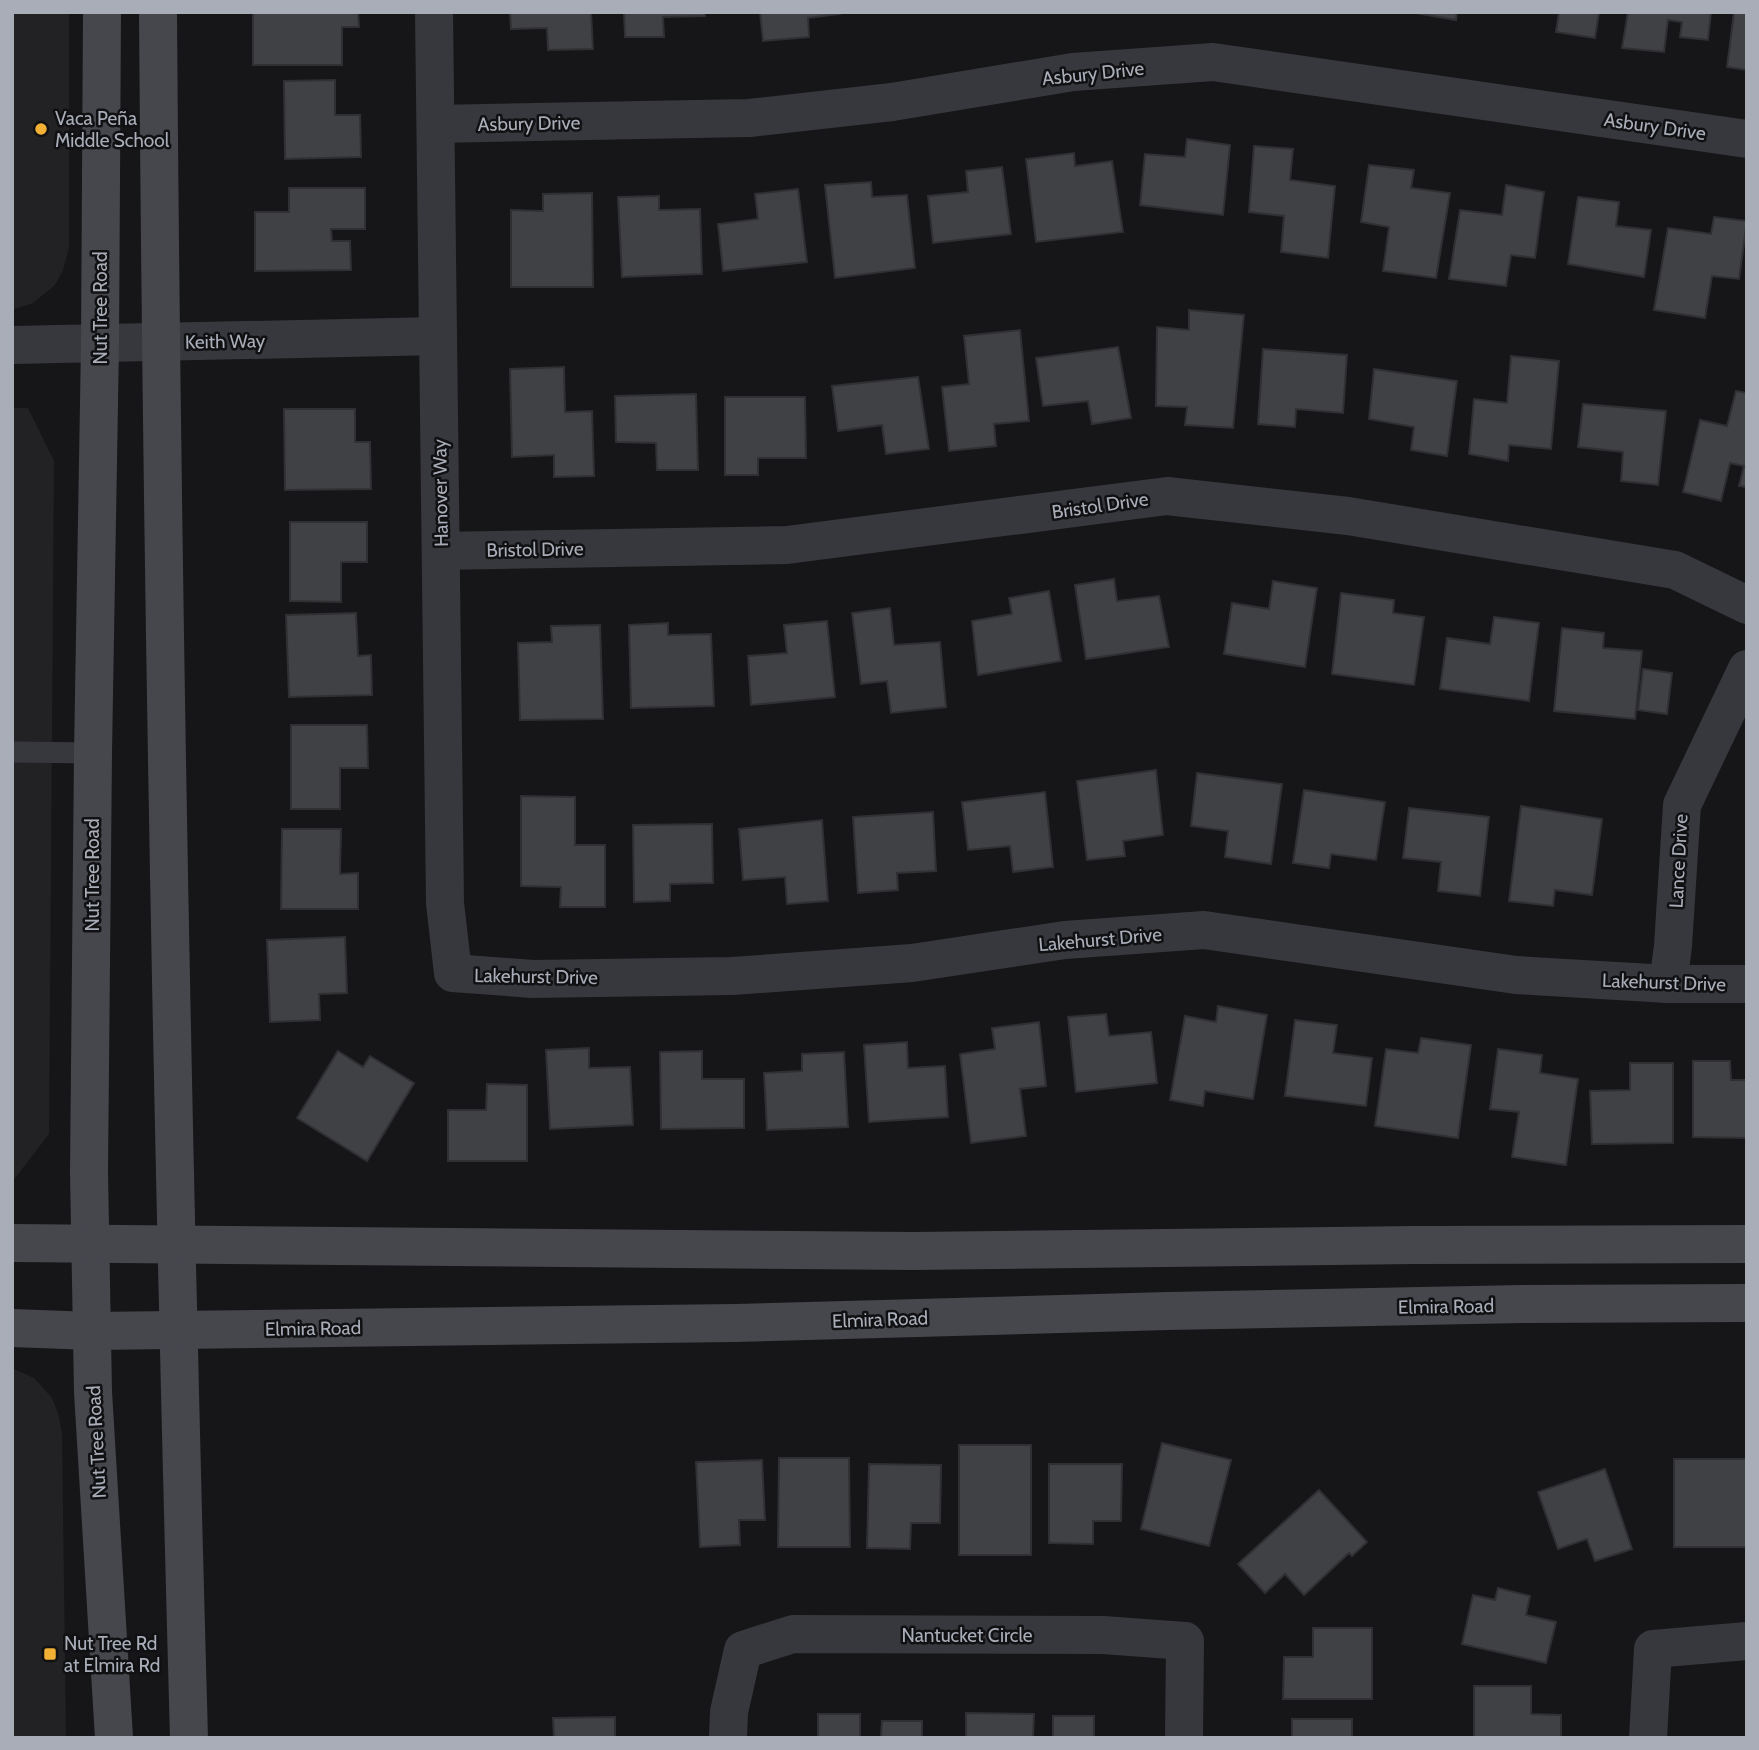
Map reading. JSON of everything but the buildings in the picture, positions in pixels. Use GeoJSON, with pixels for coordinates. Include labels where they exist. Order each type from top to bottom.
{"type":"FeatureCollection","features":[{"type":"Feature","properties":{"kind":"main road","name":"Nut Tree Road"},"geometry":{"type":"LineString","coordinates":[[102,12],[93,753],[91,1244],[92,1331],[114,1738]]}},
{"type":"Feature","properties":{"kind":"main road"},"geometry":{"type":"LineString","coordinates":[[158,12],[160,342],[177,1330],[189,1738]]}},
{"type":"Feature","properties":{"kind":"main road"},"geometry":{"type":"LineString","coordinates":[[12,1243],[899,1251],[1747,1244]]}},
{"type":"Feature","properties":{"kind":"main road","name":"Elmira Road"},"geometry":{"type":"LineString","coordinates":[[12,1328],[92,1331],[735,1323],[1168,1311],[1747,1303]]}},
{"type":"Feature","properties":{"kind":"street","name":"Hanover Way"},"geometry":{"type":"LineString","coordinates":[[434,12],[444,903],[453,973]]}},
{"type":"Feature","properties":{"kind":"street","name":"Asbury Drive"},"geometry":{"type":"LineString","coordinates":[[436,124],[749,118],[892,102],[1073,72],[1213,62],[1747,139]]}},
{"type":"Feature","properties":{"kind":"street","name":"Keith Way"},"geometry":{"type":"LineString","coordinates":[[12,345],[438,336]]}},
{"type":"Feature","properties":{"kind":"street","name":"Bristol Drive"},"geometry":{"type":"LineString","coordinates":[[441,551],[787,545],[1167,496],[1348,516],[1675,570],[1747,605]]}},
{"type":"Feature","properties":{"kind":"street","name":"Lance Drive"},"geometry":{"type":"LineString","coordinates":[[1668,984],[1682,805],[1747,669]]}},
{"type":"Feature","properties":{"kind":"street","name":"Lakehurst Drive"},"geometry":{"type":"LineString","coordinates":[[453,973],[533,979],[732,976],[912,963],[1065,940],[1204,930],[1516,975],[1668,984],[1747,984]]}},
{"type":"Feature","properties":{"kind":"street","name":"Nantucket Circle"},"geometry":{"type":"LineString","coordinates":[[728,1738],[729,1712],[743,1650],[793,1634],[1103,1635],[1185,1641],[1184,1738]]}},
{"type":"Feature","properties":{"kind":"street"},"geometry":{"type":"LineString","coordinates":[[1648,1738],[1653,1649],[1747,1641]]}},
{"type":"Feature","properties":{"kind":"lane"},"geometry":{"type":"LineString","coordinates":[[12,751],[93,753]]}},
{"type":"Feature","properties":{"kind":"shaded area","name":"Vaca Peña Middle School"},"geometry":{"type":"Polygon","coordinates":[[[12,12],[69,12],[69,247],[63,270],[55,285],[33,303],[12,310],[12,12]]]}},
{"type":"Feature","properties":{"kind":"shaded area"},"geometry":{"type":"Polygon","coordinates":[[[12,408],[28,408],[54,461],[49,1134],[12,1182],[12,408]]]}},
{"type":"Feature","properties":{"kind":"shaded area"},"geometry":{"type":"Polygon","coordinates":[[[12,1368],[34,1378],[52,1398],[62,1433],[66,1738],[12,1738],[12,1368]]]}},
{"type":"Feature","properties":{"kind":"place","name":"Vaca Peña Middle School"},"geometry":{"type":"Point","coordinates":[41,129]}},
{"type":"Feature","properties":{"kind":"place","name":"Nut Tree Rd at Elmira Rd"},"geometry":{"type":"Point","coordinates":[50,1654]}}]}
